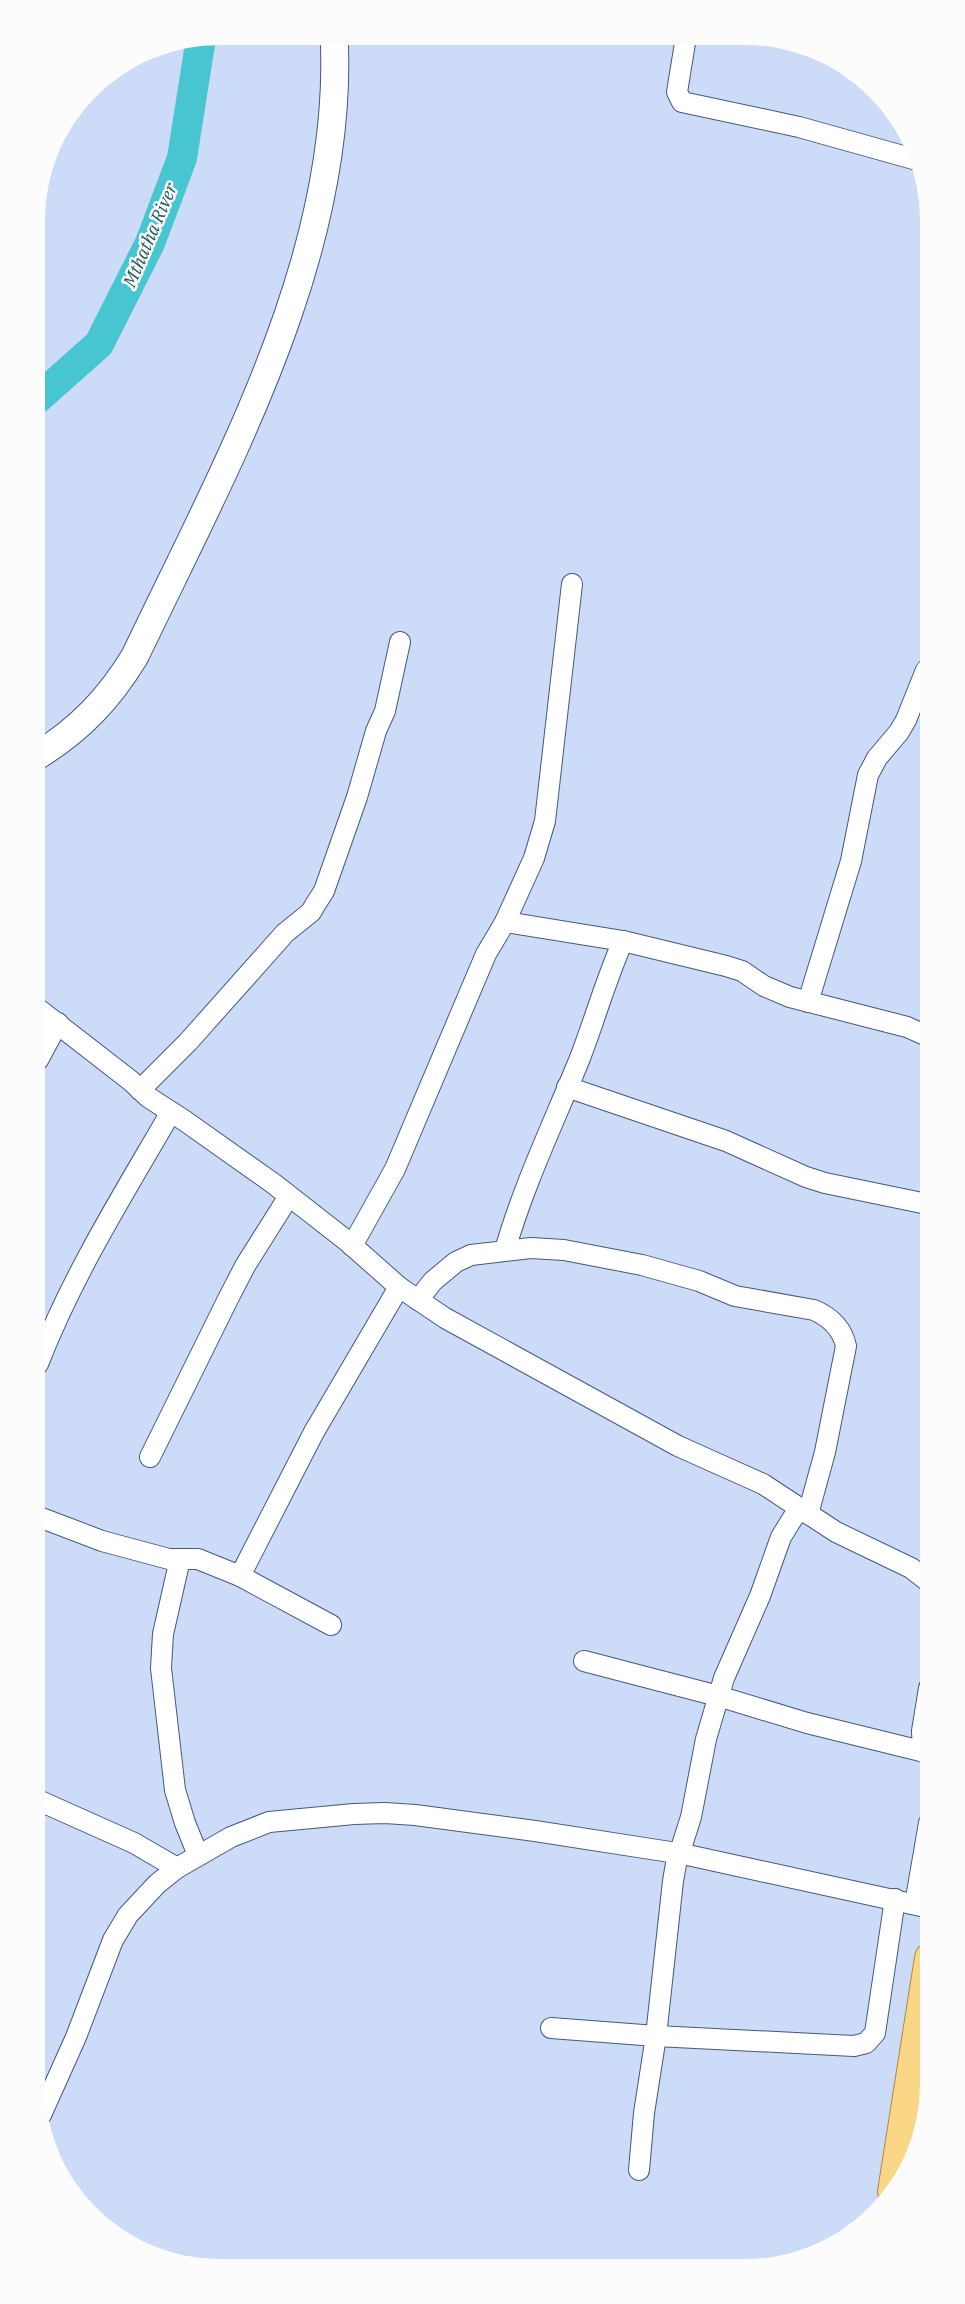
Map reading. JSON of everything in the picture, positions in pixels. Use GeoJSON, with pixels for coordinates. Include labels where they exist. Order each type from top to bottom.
{"type":"FeatureCollection","features":[{"type":"Feature","properties":{"kind":"main road"},"geometry":{"type":"LineString","coordinates":[[897,2170],[920,2041]]}},
{"type":"Feature","properties":{"kind":"street"},"geometry":{"type":"LineString","coordinates":[[45,750],[79,727],[120,681],[135,656],[226,465],[261,382],[291,306],[323,186],[335,61],[334,45]]}},
{"type":"Feature","properties":{"kind":"street"},"geometry":{"type":"LineString","coordinates":[[685,45],[677,92],[682,102],[799,127],[908,158]]}},
{"type":"Feature","properties":{"kind":"street"},"geometry":{"type":"LineString","coordinates":[[352,1246],[395,1169],[486,954],[505,922],[534,858],[545,821],[572,584]]}},
{"type":"Feature","properties":{"kind":"street"},"geometry":{"type":"LineString","coordinates":[[140,1090],[188,1042],[285,933],[311,912],[324,891],[357,797],[376,731],[385,711],[399,642]]}},
{"type":"Feature","properties":{"kind":"street"},"geometry":{"type":"LineString","coordinates":[[808,1002],[851,861],[868,775],[877,758],[906,720],[920,685]]}},
{"type":"Feature","properties":{"kind":"street"},"geometry":{"type":"LineString","coordinates":[[505,922],[623,941],[742,971],[778,993],[907,1027],[920,1033]]}},
{"type":"Feature","properties":{"kind":"street"},"geometry":{"type":"LineString","coordinates":[[505,1250],[530,1173],[567,1087],[623,941]]}},
{"type":"Feature","properties":{"kind":"street"},"geometry":{"type":"LineString","coordinates":[[45,1014],[140,1090],[289,1196],[399,1287],[445,1318],[678,1446],[763,1484],[836,1532],[911,1568],[920,1575]]}},
{"type":"Feature","properties":{"kind":"street"},"geometry":{"type":"LineString","coordinates":[[45,1047],[58,1023]]}},
{"type":"Feature","properties":{"kind":"street"},"geometry":{"type":"LineString","coordinates":[[567,1087],[726,1141],[806,1177],[920,1203]]}},
{"type":"Feature","properties":{"kind":"street"},"geometry":{"type":"LineString","coordinates":[[45,1346],[94,1243],[171,1112]]}},
{"type":"Feature","properties":{"kind":"street"},"geometry":{"type":"LineString","coordinates":[[150,1457],[231,1292],[289,1196]]}},
{"type":"Feature","properties":{"kind":"street"},"geometry":{"type":"LineString","coordinates":[[418,1300],[433,1281],[456,1262],[471,1255],[505,1250],[549,1248],[642,1265],[699,1281],[735,1296],[814,1310],[832,1321],[844,1336],[846,1346],[825,1452],[804,1511],[781,1537],[760,1596],[724,1678],[706,1739],[691,1817],[676,1864],[656,2036],[644,2113],[639,2170]]}},
{"type":"Feature","properties":{"kind":"street"},"geometry":{"type":"LineString","coordinates":[[240,1576],[314,1432],[399,1287]]}},
{"type":"Feature","properties":{"kind":"street"},"geometry":{"type":"LineString","coordinates":[[45,1519],[102,1541],[169,1559],[198,1559],[240,1576],[331,1625]]}},
{"type":"Feature","properties":{"kind":"street"},"geometry":{"type":"LineString","coordinates":[[180,1560],[163,1634],[161,1668],[175,1790],[198,1855]]}},
{"type":"Feature","properties":{"kind":"street"},"geometry":{"type":"LineString","coordinates":[[584,1661],[718,1696],[807,1723],[920,1751]]}},
{"type":"Feature","properties":{"kind":"street"},"geometry":{"type":"LineString","coordinates":[[45,1803],[134,1843],[177,1868]]}},
{"type":"Feature","properties":{"kind":"street"},"geometry":{"type":"LineString","coordinates":[[46,2104],[76,2037],[113,1940],[140,1901],[177,1868],[198,1855],[231,1837],[269,1822],[321,1816],[386,1813],[535,1831],[680,1854],[920,1905]]}},
{"type":"Feature","properties":{"kind":"street"},"geometry":{"type":"LineString","coordinates":[[551,2028],[854,2046],[866,2043],[875,2033],[895,1899]]}},
{"type":"Feature","properties":{"kind":"waterway","name":"Mthatha River"},"geometry":{"type":"LineString","coordinates":[[45,392],[99,344],[150,243],[182,158],[200,46]]}}]}
